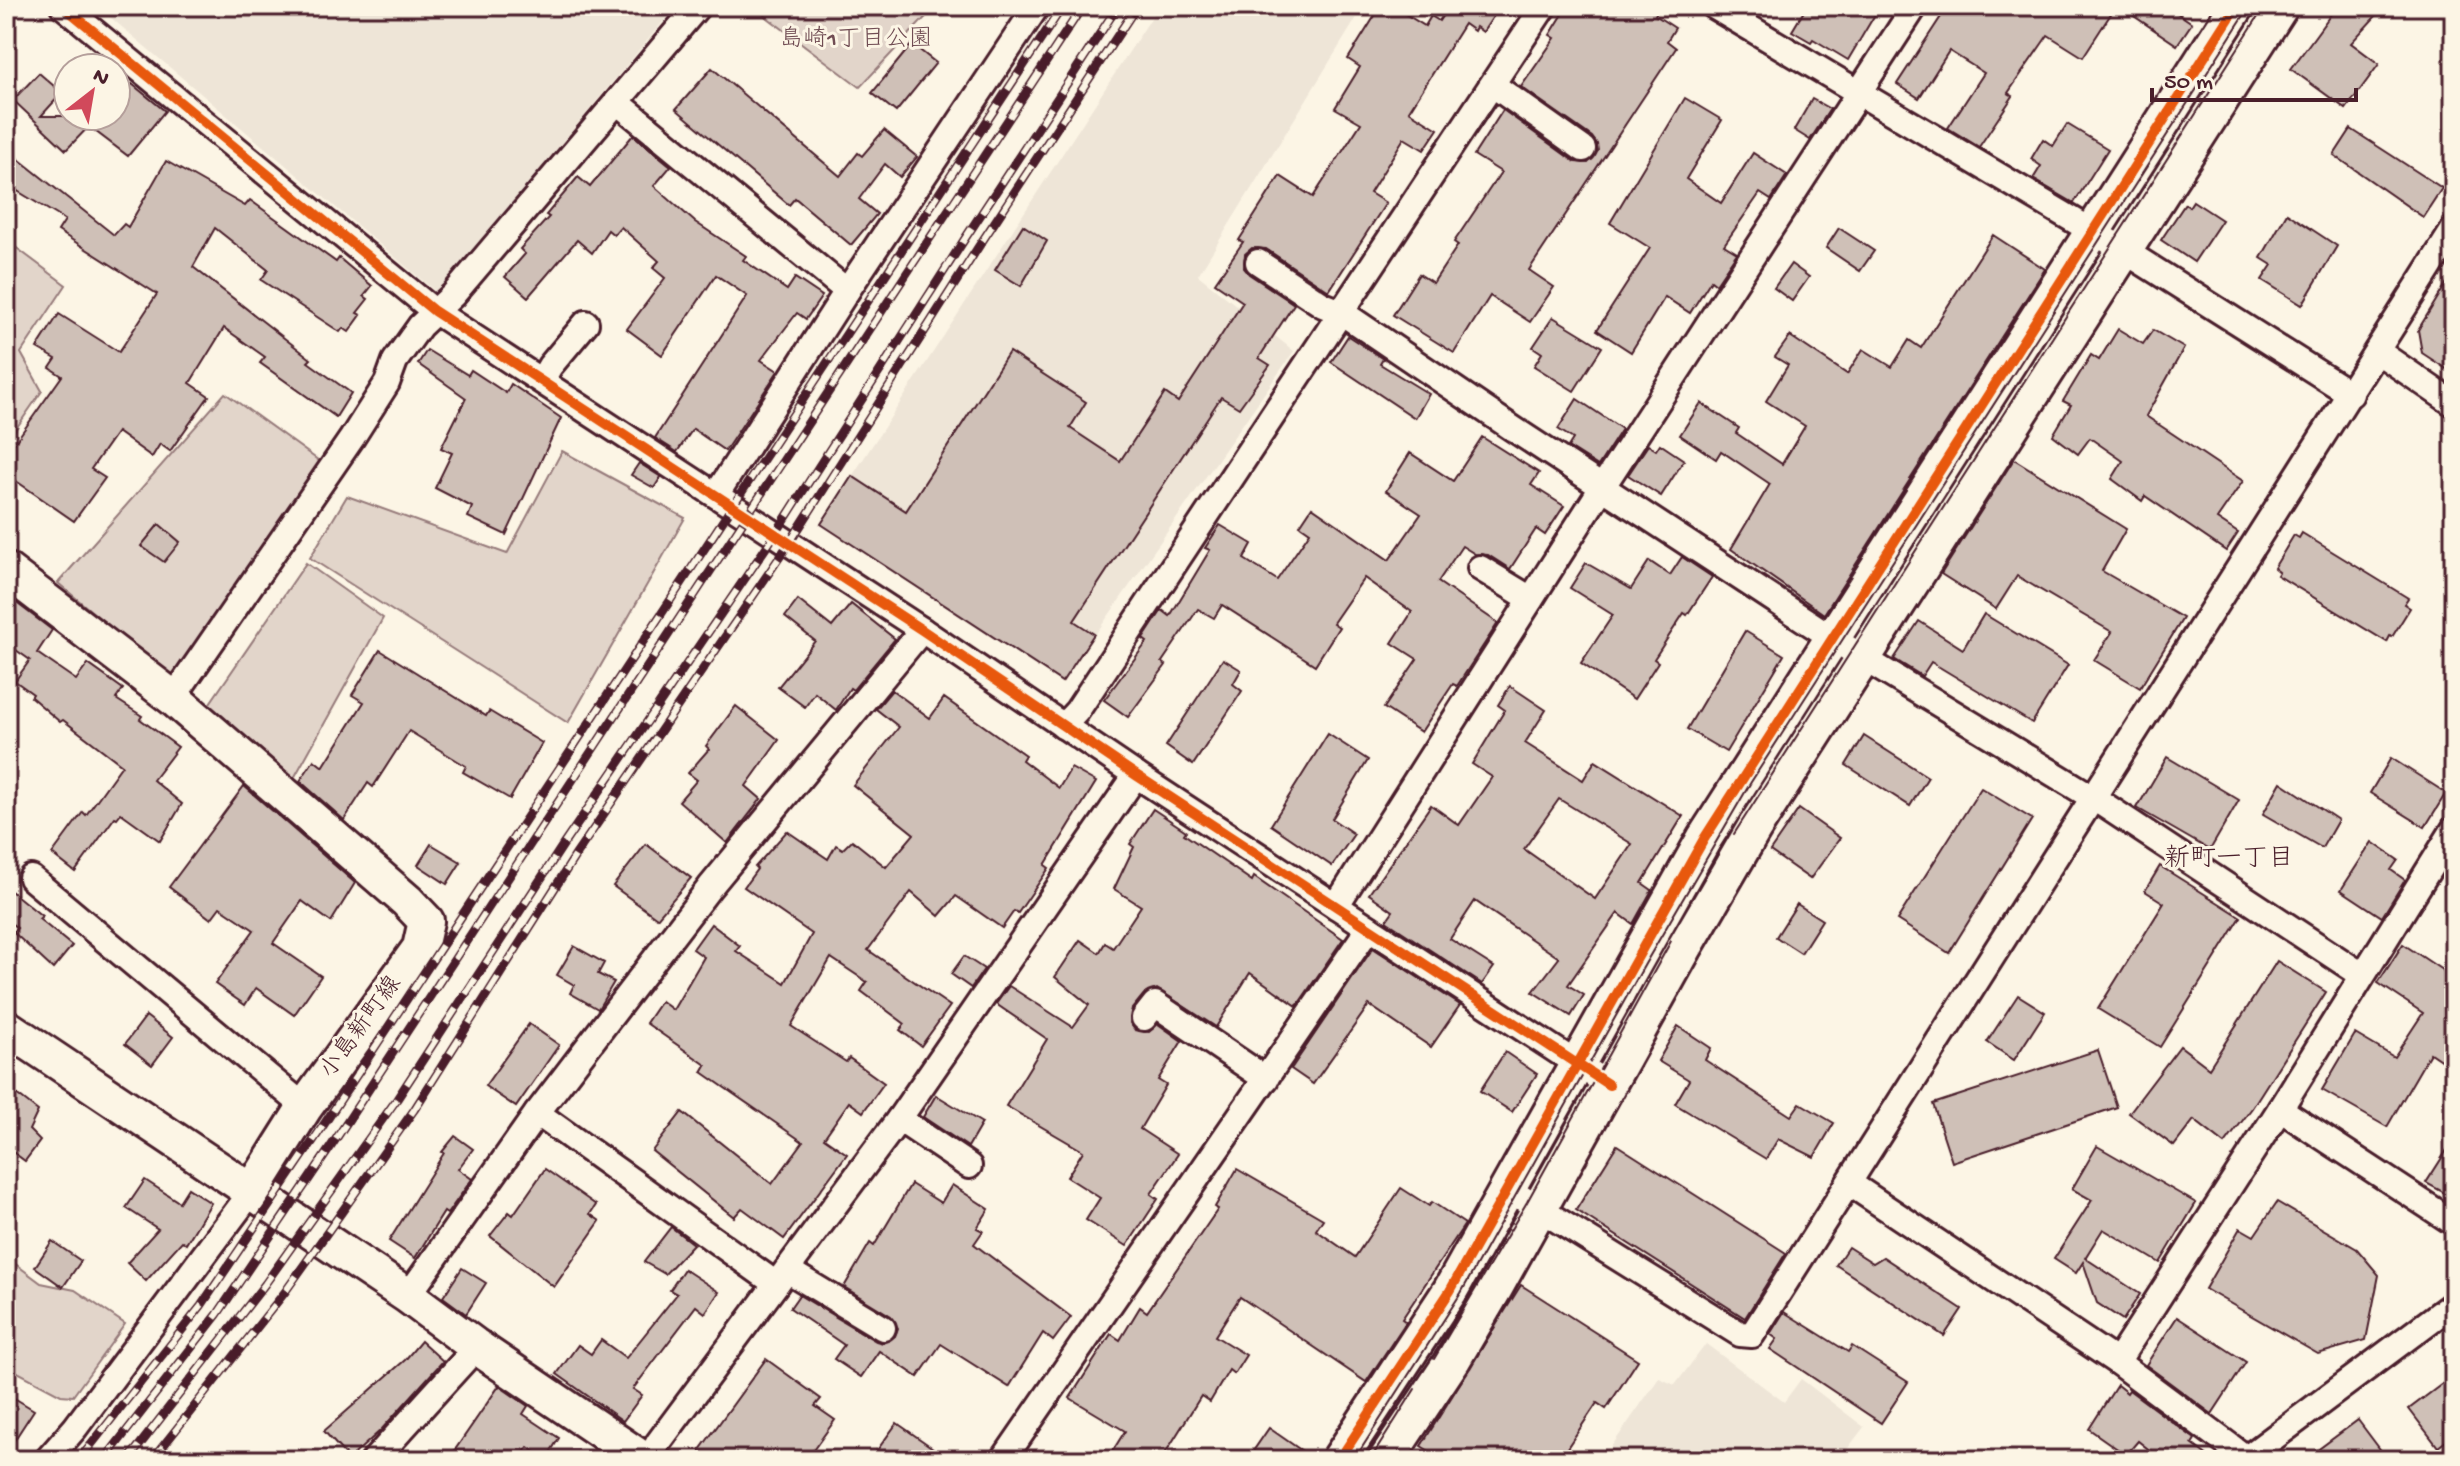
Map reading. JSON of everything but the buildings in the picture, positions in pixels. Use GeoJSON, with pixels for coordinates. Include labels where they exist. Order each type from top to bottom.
{"type":"FeatureCollection","features":[{"type":"Feature","properties":{"kind":"street"},"geometry":{"type":"LineString","coordinates":[[63,6],[434,311],[1609,1085]]}},
{"type":"Feature","properties":{"kind":"street"},"geometry":{"type":"LineString","coordinates":[[173,698],[352,438],[387,383],[395,361],[420,326],[453,295],[698,6]]}},
{"type":"Feature","properties":{"kind":"street"},"geometry":{"type":"LineString","coordinates":[[716,495],[847,291],[1037,6]]}},
{"type":"Feature","properties":{"kind":"street"},"geometry":{"type":"LineString","coordinates":[[1063,726],[1077,711],[1544,6]]}},
{"type":"Feature","properties":{"kind":"street"},"geometry":{"type":"LineString","coordinates":[[1713,6],[2092,231],[2351,394]]}},
{"type":"Feature","properties":{"kind":"street"},"geometry":{"type":"LineString","coordinates":[[1336,906],[1603,486],[1915,6]]}},
{"type":"Feature","properties":{"kind":"street"},"geometry":{"type":"LineString","coordinates":[[1339,1460],[1450,1291],[1704,839],[2237,6]]}},
{"type":"Feature","properties":{"kind":"street"},"geometry":{"type":"LineString","coordinates":[[1386,1460],[1454,1358],[1755,827],[2281,6]]}},
{"type":"Feature","properties":{"kind":"street"},"geometry":{"type":"LineString","coordinates":[[1493,85],[1583,149]]}},
{"type":"Feature","properties":{"kind":"street"},"geometry":{"type":"LineString","coordinates":[[617,102],[847,291]]}},
{"type":"Feature","properties":{"kind":"street"},"geometry":{"type":"LineString","coordinates":[[1506,1188],[1740,1334],[1752,1335],[2454,229]]}},
{"type":"Feature","properties":{"kind":"street"},"geometry":{"type":"LineString","coordinates":[[1258,262],[1323,305],[1341,312],[1863,658],[2092,797],[2362,975]]}},
{"type":"Feature","properties":{"kind":"street"},"geometry":{"type":"LineString","coordinates":[[542,380],[586,323]]}},
{"type":"Feature","properties":{"kind":"street"},"geometry":{"type":"LineString","coordinates":[[2377,351],[2454,404]]}},
{"type":"Feature","properties":{"kind":"street"},"geometry":{"type":"LineString","coordinates":[[1480,568],[1531,599]]}},
{"type":"Feature","properties":{"kind":"street","name":"小島新町線"},"geometry":{"type":"LineString","coordinates":[[6,570],[173,698],[407,901],[426,921],[420,948],[305,1107],[252,1191]]}},
{"type":"Feature","properties":{"kind":"street"},"geometry":{"type":"LineString","coordinates":[[408,1296],[537,1113],[710,887],[922,630]]}},
{"type":"Feature","properties":{"kind":"street"},"geometry":{"type":"LineString","coordinates":[[6,1027],[647,1460],[899,1119],[1136,775]]}},
{"type":"Feature","properties":{"kind":"street"},"geometry":{"type":"LineString","coordinates":[[2117,1362],[2280,1109],[2454,829]]}},
{"type":"Feature","properties":{"kind":"street"},"geometry":{"type":"LineString","coordinates":[[31,878],[305,1107]]}},
{"type":"Feature","properties":{"kind":"street"},"geometry":{"type":"LineString","coordinates":[[1003,1460],[1369,928]]}},
{"type":"Feature","properties":{"kind":"street"},"geometry":{"type":"LineString","coordinates":[[1144,1018],[1155,1004],[1266,1079]]}},
{"type":"Feature","properties":{"kind":"street"},"geometry":{"type":"LineString","coordinates":[[2280,1109],[2454,1223]]}},
{"type":"Feature","properties":{"kind":"street"},"geometry":{"type":"LineString","coordinates":[[537,1113],[781,1277],[883,1328]]}},
{"type":"Feature","properties":{"kind":"street"},"geometry":{"type":"LineString","coordinates":[[899,1119],[969,1166]]}},
{"type":"Feature","properties":{"kind":"street"},"geometry":{"type":"LineString","coordinates":[[1849,1183],[2117,1362],[2245,1459],[2454,1303]]}},
{"type":"Feature","properties":{"kind":"street"},"geometry":{"type":"LineString","coordinates":[[47,1460],[75,1428],[252,1191]]}},
{"type":"Feature","properties":{"kind":"street"},"geometry":{"type":"LineString","coordinates":[[374,1460],[465,1360],[474,1345]]}},
{"type":"Feature","properties":{"kind":"shaded area"},"geometry":{"type":"Polygon","coordinates":[[[97,6],[676,6],[439,290],[435,291],[97,6]]]}},
{"type":"Feature","properties":{"kind":"shaded area"},"geometry":{"type":"Polygon","coordinates":[[[1159,6],[1364,6],[1198,275],[1294,351],[1062,682],[821,524],[1159,6]]]}},
{"type":"Feature","properties":{"kind":"shaded area"},"geometry":{"type":"Polygon","coordinates":[[[1706,1344],[1784,1402],[1801,1379],[1864,1427],[1839,1460],[1602,1460],[1659,1378],[1675,1385],[1706,1344]]]}},
{"type":"Feature","properties":{"kind":"green space","name":"島崎1丁目公園"},"geometry":{"type":"Polygon","coordinates":[[[752,6],[936,6],[860,87],[752,6]]]}},
{"type":"Feature","properties":{"kind":"green space"},"geometry":{"type":"Polygon","coordinates":[[[6,240],[66,285],[21,353],[42,391],[6,443],[6,240]]]}},
{"type":"Feature","properties":{"kind":"green space"},"geometry":{"type":"Polygon","coordinates":[[[225,393],[322,463],[177,683],[58,583],[225,393]]]}},
{"type":"Feature","properties":{"kind":"green space"},"geometry":{"type":"Polygon","coordinates":[[[562,451],[685,518],[568,723],[310,558],[347,496],[507,554],[562,451]]]}},
{"type":"Feature","properties":{"kind":"green space"},"geometry":{"type":"Polygon","coordinates":[[[306,563],[383,618],[293,780],[206,709],[306,563]]]}},
{"type":"Feature","properties":{"kind":"green space"},"geometry":{"type":"Polygon","coordinates":[[[6,1257],[41,1283],[75,1290],[125,1324],[73,1396],[61,1395],[6,1366],[6,1257]]]}},
{"type":"Feature","properties":{"kind":"tram line"},"geometry":{"type":"LineString","coordinates":[[1354,1460],[1461,1293],[1751,782],[2250,6]]}},
{"type":"Feature","properties":{"kind":"tram line"},"geometry":{"type":"LineString","coordinates":[[1734,834],[2265,6]]}},
{"type":"Feature","properties":{"kind":"tram line"},"geometry":{"type":"LineString","coordinates":[[1434,1359],[1527,1202],[1671,941]]}},
{"type":"Feature","properties":{"kind":"tram line"},"geometry":{"type":"LineString","coordinates":[[1370,1460],[1415,1389]]}},
{"type":"Feature","properties":{"kind":"railway"},"geometry":{"type":"LineString","coordinates":[[79,1460],[201,1306],[315,1138],[1063,6]]}},
{"type":"Feature","properties":{"kind":"railway"},"geometry":{"type":"LineString","coordinates":[[104,1460],[217,1315],[330,1148],[1083,6]]}},
{"type":"Feature","properties":{"kind":"railway"},"geometry":{"type":"LineString","coordinates":[[128,1460],[265,1284],[397,1099],[563,845],[778,530],[1118,6]]}},
{"type":"Feature","properties":{"kind":"railway"},"geometry":{"type":"LineString","coordinates":[[152,1460],[285,1292],[414,1110],[577,853],[792,539],[1137,6]]}},
{"type":"Feature","properties":{"kind":"cycle path"},"geometry":{"type":"LineString","coordinates":[[63,6],[434,311],[1609,1085]]}},
{"type":"Feature","properties":{"kind":"cycle path"},"geometry":{"type":"LineString","coordinates":[[1339,1460],[1450,1291],[1704,839],[2237,6]]}},
{"type":"Feature","properties":{"kind":"district","name":"新町一丁目"},"geometry":{"type":"Point","coordinates":[2229,860]}}]}
